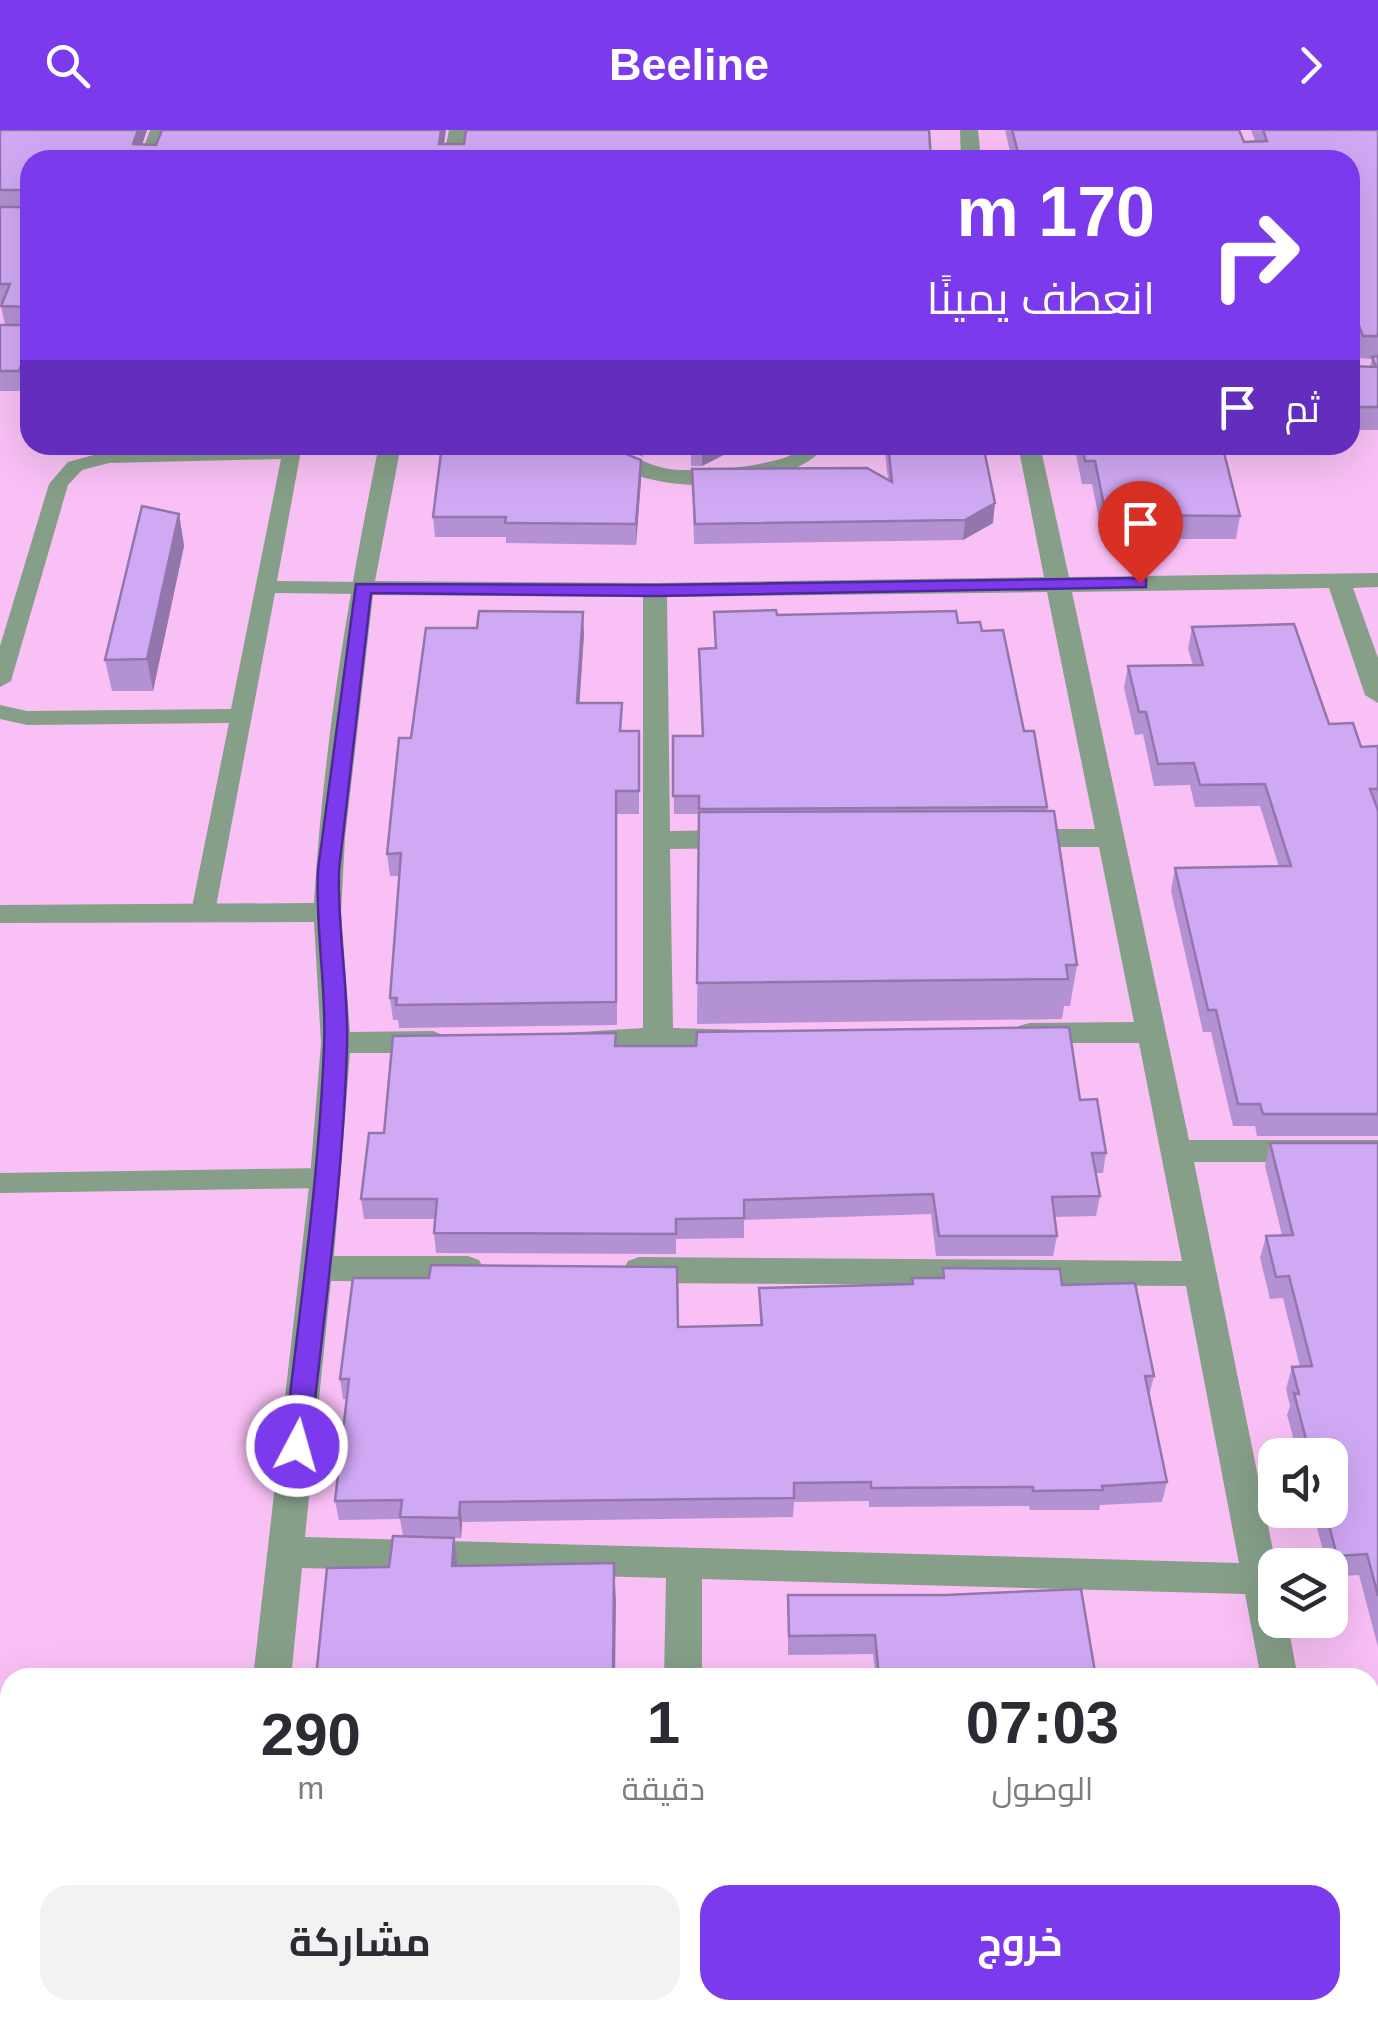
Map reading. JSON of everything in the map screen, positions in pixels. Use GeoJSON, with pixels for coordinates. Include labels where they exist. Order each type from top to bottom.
{"type":"FeatureCollection","features":[{"type":"Feature","properties":{"kind":"street"},"geometry":{"type":"LineString","coordinates":[[273,1668],[326,1178],[336,1043],[327,912],[332,838],[362,588],[388,455]]}},
{"type":"Feature","properties":{"kind":"street"},"geometry":{"type":"LineString","coordinates":[[612,455],[661,477],[732,477],[791,464],[803,455]]}},
{"type":"Feature","properties":{"kind":"street"},"geometry":{"type":"LineString","coordinates":[[286,1552],[1258,1580],[1201,1274],[1031,455]]}},
{"type":"Feature","properties":{"kind":"street"},"geometry":{"type":"LineString","coordinates":[[362,588],[655,590],[1378,580]]}},
{"type":"Feature","properties":{"kind":"street"},"geometry":{"type":"LineString","coordinates":[[1339,581],[1378,695]]}},
{"type":"Feature","properties":{"kind":"street"},"geometry":{"type":"LineString","coordinates":[[655,590],[658,1038]]}},
{"type":"Feature","properties":{"kind":"street"},"geometry":{"type":"LineString","coordinates":[[993,838],[1112,838]]}},
{"type":"Feature","properties":{"kind":"street"},"geometry":{"type":"LineString","coordinates":[[656,840],[775,839]]}},
{"type":"Feature","properties":{"kind":"street"},"geometry":{"type":"LineString","coordinates":[[0,914],[327,912]]}},
{"type":"Feature","properties":{"kind":"street"},"geometry":{"type":"LineString","coordinates":[[992,1034],[1150,1032]]}},
{"type":"Feature","properties":{"kind":"street"},"geometry":{"type":"LineString","coordinates":[[544,1040],[776,1037]]}},
{"type":"Feature","properties":{"kind":"street"},"geometry":{"type":"LineString","coordinates":[[336,1043],[468,1041]]}},
{"type":"Feature","properties":{"kind":"street"},"geometry":{"type":"LineString","coordinates":[[1176,1152],[1378,1151]]}},
{"type":"Feature","properties":{"kind":"street"},"geometry":{"type":"LineString","coordinates":[[314,1268],[492,1269]]}},
{"type":"Feature","properties":{"kind":"street"},"geometry":{"type":"LineString","coordinates":[[610,1270],[1201,1274]]}},
{"type":"Feature","properties":{"kind":"street"},"geometry":{"type":"LineString","coordinates":[[683,1668],[684,1564]]}},
{"type":"Feature","properties":{"kind":"street"},"geometry":{"type":"LineString","coordinates":[[1271,1638],[1278,1668]]}},
{"type":"Feature","properties":{"kind":"lane"},"geometry":{"type":"LineString","coordinates":[[0,681],[59,484],[75,466],[108,457],[154,455]]}},
{"type":"Feature","properties":{"kind":"lane"},"geometry":{"type":"LineString","coordinates":[[203,912],[291,455]]}},
{"type":"Feature","properties":{"kind":"lane"},"geometry":{"type":"LineString","coordinates":[[266,586],[362,588]]}},
{"type":"Feature","properties":{"kind":"lane"},"geometry":{"type":"LineString","coordinates":[[0,712],[27,718],[241,716]]}},
{"type":"Feature","properties":{"kind":"lane"},"geometry":{"type":"LineString","coordinates":[[0,1183],[326,1178]]}},
{"type":"Feature","properties":{"kind":"building"},"geometry":{"type":"Polygon","coordinates":[[[0,130],[138,130],[133,144],[156,145],[162,130],[441,130],[439,144],[464,144],[466,130],[929,130],[930,150],[20,150],[20,190],[0,190],[0,130]]]}},
{"type":"Feature","properties":{"kind":"building"},"geometry":{"type":"Polygon","coordinates":[[[1012,130],[1239,130],[1244,142],[1267,141],[1263,130],[1378,130],[1378,336],[1363,336],[1360,328],[1360,150],[1017,150],[1012,130]]]}},
{"type":"Feature","properties":{"kind":"building"},"geometry":{"type":"Polygon","coordinates":[[[0,207],[20,207],[20,307],[1,306],[10,284],[0,284],[0,207]]]}},
{"type":"Feature","properties":{"kind":"building"},"geometry":{"type":"Polygon","coordinates":[[[0,325],[20,325],[19,371],[0,371],[0,325]]]}},
{"type":"Feature","properties":{"kind":"building"},"geometry":{"type":"Polygon","coordinates":[[[1378,356],[1378,407],[1360,407],[1360,366],[1376,367],[1372,357],[1378,356]]]}},
{"type":"Feature","properties":{"kind":"building"},"geometry":{"type":"Polygon","coordinates":[[[441,455],[629,455],[641,460],[636,524],[505,523],[506,517],[433,517],[441,455]]]}},
{"type":"Feature","properties":{"kind":"building"},"geometry":{"type":"Polygon","coordinates":[[[889,455],[985,455],[995,503],[965,520],[695,524],[692,469],[867,468],[892,482],[889,455]]]}},
{"type":"Feature","properties":{"kind":"building"},"geometry":{"type":"Polygon","coordinates":[[[1084,455],[1225,455],[1240,516],[1106,515],[1095,461],[1085,461],[1084,455]]]}},
{"type":"Feature","properties":{"kind":"building"},"geometry":{"type":"Polygon","coordinates":[[[142,506],[179,514],[147,659],[105,660],[142,506]]]}},
{"type":"Feature","properties":{"kind":"building"},"geometry":{"type":"Polygon","coordinates":[[[776,610],[777,615],[956,611],[958,623],[980,622],[982,631],[1003,630],[1024,731],[1034,731],[1047,807],[699,809],[699,796],[673,796],[673,736],[703,736],[699,649],[716,648],[714,612],[776,610]]]}},
{"type":"Feature","properties":{"kind":"building"},"geometry":{"type":"Polygon","coordinates":[[[479,611],[583,612],[577,703],[622,703],[620,731],[639,731],[639,791],[616,791],[616,1002],[396,1005],[397,998],[390,998],[401,853],[387,854],[399,738],[411,738],[426,628],[477,628],[479,611]]]}},
{"type":"Feature","properties":{"kind":"building"},"geometry":{"type":"Polygon","coordinates":[[[1294,624],[1329,724],[1353,723],[1361,747],[1378,746],[1378,789],[1370,789],[1378,810],[1378,1114],[1263,1114],[1260,1104],[1238,1104],[1216,1010],[1208,1010],[1175,868],[1291,866],[1265,784],[1200,785],[1194,763],[1158,764],[1146,712],[1139,712],[1128,666],[1203,665],[1192,627],[1294,624]]]}},
{"type":"Feature","properties":{"kind":"building"},"geometry":{"type":"Polygon","coordinates":[[[1054,811],[1077,965],[1066,965],[1068,979],[697,983],[699,812],[1054,811]]]}},
{"type":"Feature","properties":{"kind":"building"},"geometry":{"type":"Polygon","coordinates":[[[1069,1027],[1080,1100],[1097,1099],[1106,1153],[1092,1153],[1100,1196],[1052,1197],[1057,1236],[939,1236],[933,1194],[744,1200],[744,1218],[676,1219],[676,1234],[434,1233],[437,1199],[361,1199],[369,1133],[384,1133],[393,1036],[616,1033],[615,1046],[696,1046],[697,1032],[1069,1027]]]}},
{"type":"Feature","properties":{"kind":"building"},"geometry":{"type":"Polygon","coordinates":[[[1270,1143],[1378,1143],[1378,1596],[1367,1554],[1348,1555],[1348,1548],[1335,1548],[1330,1528],[1348,1528],[1348,1438],[1306,1438],[1294,1393],[1299,1394],[1292,1367],[1312,1366],[1289,1276],[1276,1277],[1266,1236],[1293,1235],[1270,1143]]]}},
{"type":"Feature","properties":{"kind":"building"},"geometry":{"type":"Polygon","coordinates":[[[431,1265],[677,1267],[678,1327],[762,1325],[759,1288],[913,1284],[912,1278],[944,1278],[943,1268],[1060,1269],[1062,1285],[1135,1283],[1154,1376],[1145,1376],[1167,1482],[1102,1486],[1103,1490],[1033,1491],[1033,1487],[871,1488],[871,1482],[794,1483],[794,1498],[460,1502],[459,1518],[400,1517],[402,1500],[335,1501],[349,1379],[340,1379],[353,1278],[429,1278],[431,1265]]]}},
{"type":"Feature","properties":{"kind":"building"},"geometry":{"type":"Polygon","coordinates":[[[393,1536],[454,1538],[452,1566],[614,1563],[613,1668],[317,1668],[327,1568],[389,1567],[393,1536]]]}},
{"type":"Feature","properties":{"kind":"building"},"geometry":{"type":"Polygon","coordinates":[[[1081,1589],[1094,1668],[878,1668],[875,1635],[789,1636],[788,1595],[945,1595],[1081,1589]]]}},
{"type":"Feature","properties":{"kind":"route"},"geometry":{"type":"LineString","coordinates":[[297,1446],[326,1178],[336,1043],[328,870],[362,588],[655,590],[1140,583]]}}]}
